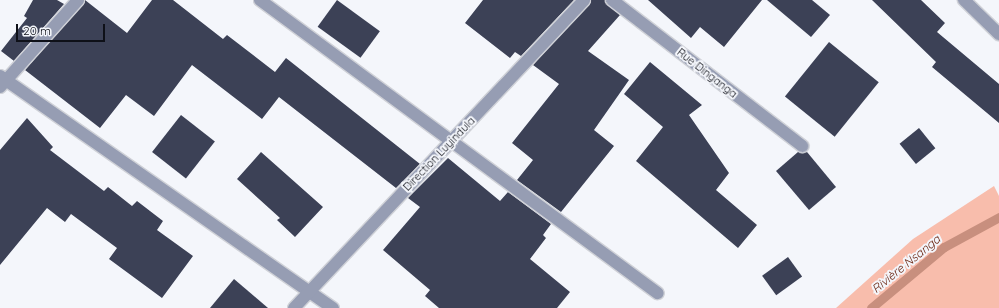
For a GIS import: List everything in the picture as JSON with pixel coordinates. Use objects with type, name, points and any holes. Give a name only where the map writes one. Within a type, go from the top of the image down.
[{"type":"street","points":[[78,0],[2,81],[333,308]]},
{"type":"street","points":[[260,0],[658,293]]},
{"type":"street","name":"Direction Luyindula","points":[[294,308],[308,290],[451,142],[584,0]]},
{"type":"street","name":"Rue Dinganga","points":[[612,0],[802,146]]},
{"type":"street","points":[[964,0],[999,34]]},
{"type":"shaded area","points":[[994,186],[999,196],[999,308],[836,308],[913,239]]},
{"type":"building","points":[[33,0],[57,0],[64,4],[14,61],[1,51],[27,18],[24,16]]},
{"type":"building","points":[[85,0],[127,33],[152,0],[173,0],[223,39],[227,35],[275,72],[286,58],[420,164],[396,188],[279,97],[262,119],[192,65],[154,116],[126,95],[100,128],[25,70]]},
{"type":"building","points":[[337,0],[380,31],[360,58],[318,27]]},
{"type":"building","points":[[483,0],[574,0],[521,56],[515,52],[510,58],[465,23]]},
{"type":"building","points":[[591,0],[605,0],[620,15],[588,51],[629,80],[594,130],[614,146],[561,212],[517,180],[533,160],[512,143],[559,84],[533,65]]},
{"type":"building","points":[[648,0],[762,0],[724,47],[700,27],[691,38]]},
{"type":"building","points":[[767,0],[812,0],[830,15],[811,37]]},
{"type":"building","points":[[872,0],[921,0],[945,23],[937,32],[999,84],[999,123],[932,67],[936,62]]},
{"type":"building","points":[[829,42],[879,82],[835,137],[785,96]]},
{"type":"building","points":[[650,62],[702,105],[689,115],[729,173],[716,190],[757,225],[738,248],[636,161],[663,127],[624,94]]},
{"type":"building","points":[[181,115],[215,141],[186,179],[152,152]]},
{"type":"building","points":[[27,118],[53,147],[50,150],[104,191],[108,187],[132,206],[137,201],[163,221],[157,230],[193,256],[162,298],[109,259],[117,248],[71,214],[65,222],[47,208],[0,265],[0,150]]},
{"type":"building","points":[[919,128],[935,148],[916,164],[900,144]]},
{"type":"building","points":[[261,152],[323,207],[295,237],[277,220],[280,218],[237,179]]},
{"type":"building","points":[[798,152],[807,152],[836,187],[809,210],[776,171]]},
{"type":"building","points":[[448,158],[500,201],[508,192],[551,224],[543,235],[546,238],[530,259],[570,292],[557,308],[439,308],[425,296],[430,290],[383,250],[420,207],[408,198]]},
{"type":"building","points":[[788,257],[802,276],[776,295],[762,276]]},
{"type":"building","points":[[234,279],[268,308],[210,308]]},
{"type":"waterway","name":"Rivière Nsanga","points":[[871,308],[944,247],[999,217]]}]
